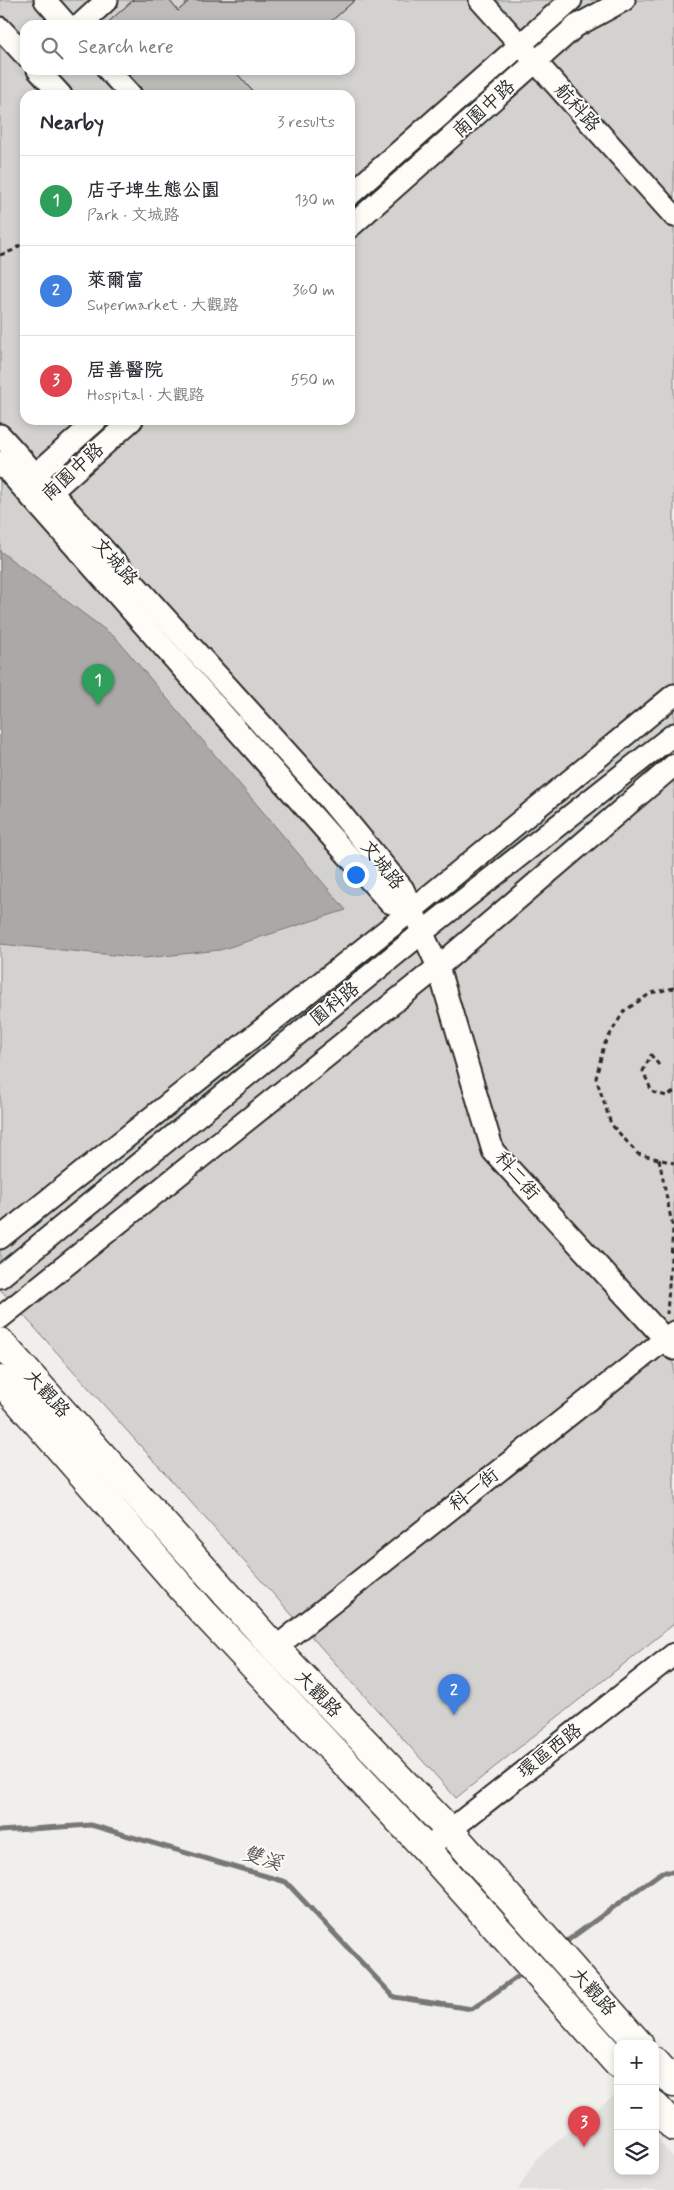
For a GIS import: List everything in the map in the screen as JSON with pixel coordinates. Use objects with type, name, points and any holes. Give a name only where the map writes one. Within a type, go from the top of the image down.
[{"type":"main road","name":"大觀路","points":[[0,1342],[274,1648],[449,1830],[635,2040]]},
{"type":"main road","name":"大觀路","points":[[0,1380],[202,1611],[426,1848],[614,2060]]},
{"type":"main road","points":[[659,2066],[674,2083]]},
{"type":"main road","points":[[659,2110],[674,2127]]},
{"type":"street","points":[[45,0],[63,20]]},
{"type":"street","points":[[85,20],[107,0]]},
{"type":"street","name":"航科路","points":[[480,0],[674,216]]},
{"type":"street","name":"南園中路","points":[[355,191],[571,0]]},
{"type":"street","name":"南園中路","points":[[355,223],[576,26],[624,0]]},
{"type":"street","points":[[0,28],[20,50]]},
{"type":"street","points":[[43,75],[56,90]]},
{"type":"street","points":[[113,75],[126,90]]},
{"type":"street","name":"南園中路","points":[[29,480],[91,425]]},
{"type":"street","name":"南園中路","points":[[44,498],[126,425]]},
{"type":"street","name":"文城路","points":[[0,435],[29,480],[389,902],[412,910]]},
{"type":"street","name":"文城路","points":[[0,462],[29,480]]},
{"type":"street","points":[[0,1238],[412,910],[674,695]]},
{"type":"street","name":"園科路","points":[[0,1278],[424,932],[674,734]]},
{"type":"street","points":[[0,1318],[438,967],[674,765]]},
{"type":"street","name":"科二街","points":[[412,910],[424,932],[438,967],[493,1151],[671,1340]]},
{"type":"street","name":"科一街","points":[[274,1648],[671,1340]]},
{"type":"street","name":"環區西路","points":[[426,1848],[674,1654]]},
{"type":"path","points":[[0,255],[14,250],[20,245]]},
{"type":"path","points":[[674,988],[651,993],[624,1012],[604,1045],[596,1078],[611,1124],[638,1154],[674,1163]]},
{"type":"path","points":[[659,1065],[651,1055],[643,1071],[652,1092],[667,1096],[674,1092]]},
{"type":"path","points":[[659,1159],[673,1229],[671,1340]]},
{"type":"shaded area","points":[[0,0],[674,0],[674,1624],[456,1798],[0,1289]]},
{"type":"shaded area","points":[[0,551],[116,638],[346,910],[220,950],[144,958],[0,944]]},
{"type":"shaded area","points":[[614,2095],[614,2175],[659,2175],[659,2141],[674,2158],[674,2190],[518,2190],[536,2159]]},
{"type":"building","points":[[133,0],[169,0],[178,11],[190,0],[355,0],[333,20],[111,20]]},
{"type":"building","points":[[129,75],[238,75],[252,90],[141,90]]},
{"type":"waterway","name":"雙溪","points":[[0,1831],[91,1825],[286,1882],[394,1997],[472,2009],[520,1975]]},
{"type":"waterway","name":"雙溪","points":[[567,1941],[662,1872],[674,1872]]},
{"type":"place","name":"店子埤生態公園","points":[[98,705]]},
{"type":"place","name":"萊爾富","points":[[454,1715]]},
{"type":"place","name":"居善醫院","points":[[584,2147]]}]
